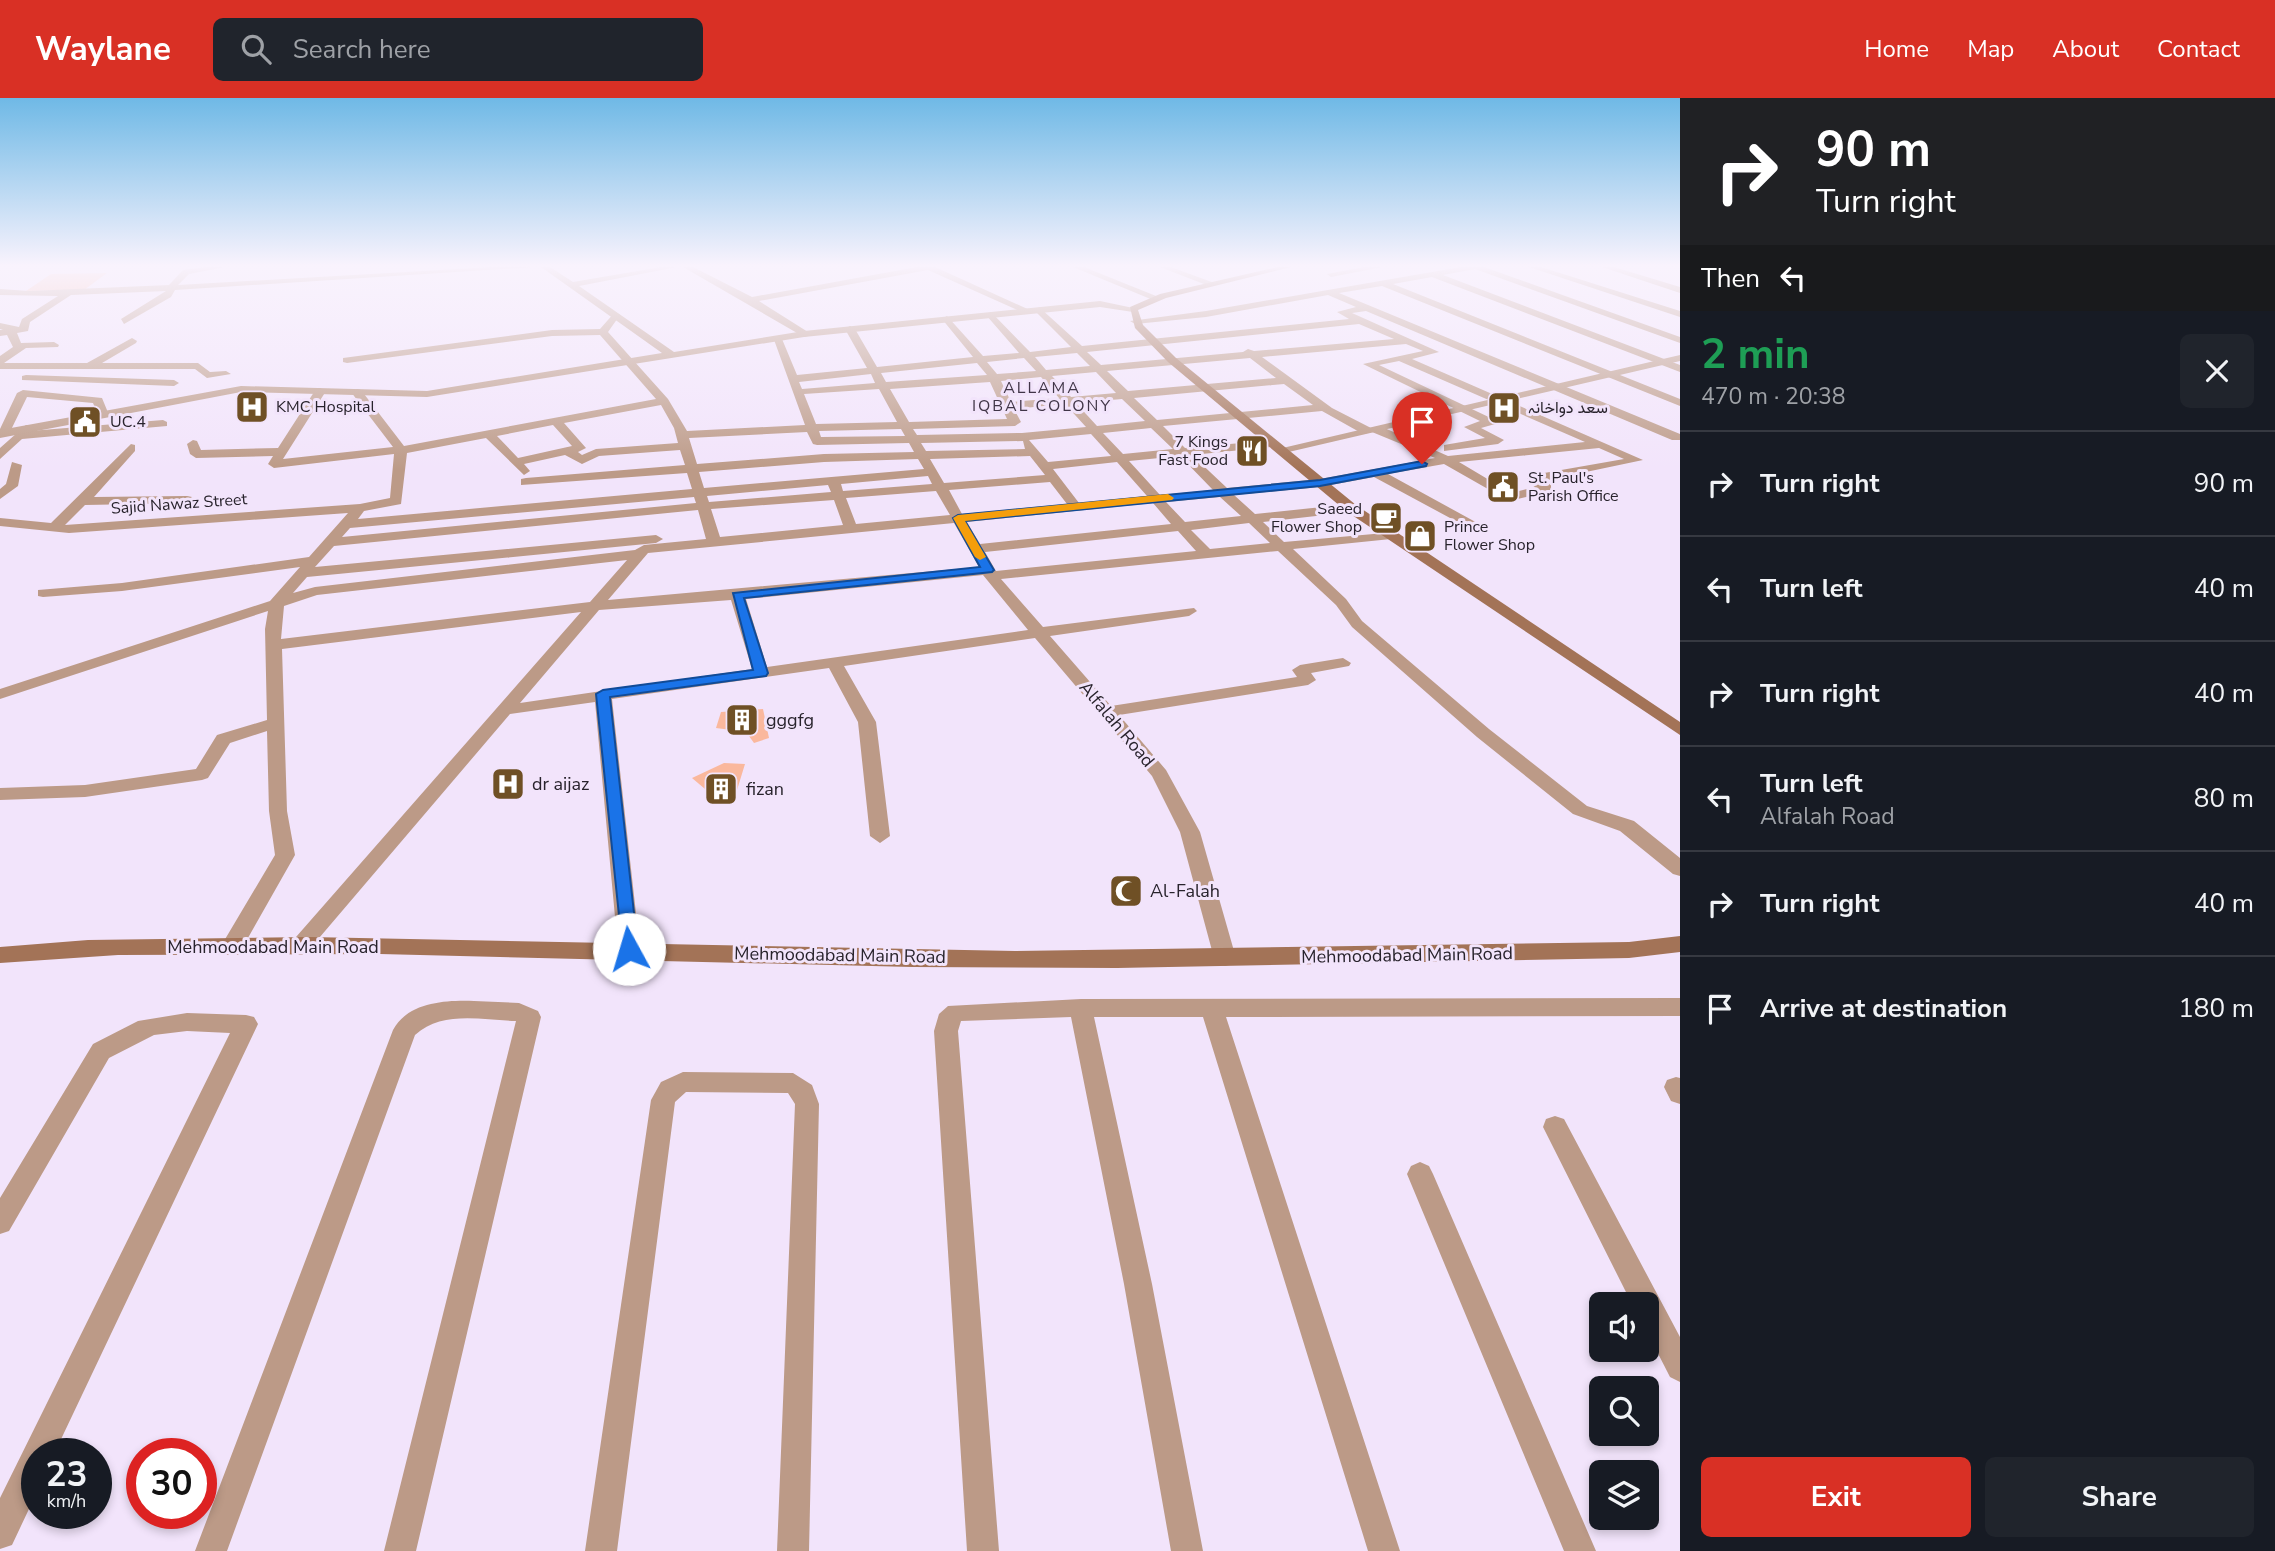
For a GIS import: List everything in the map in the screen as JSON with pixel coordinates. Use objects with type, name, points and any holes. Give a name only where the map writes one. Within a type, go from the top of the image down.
[{"type":"main road","points":[[1149,335],[1175,362],[1351,508],[1680,730]]},
{"type":"main road","name":"Mehmoodabad Main Road","points":[[0,955],[109,948],[300,945],[629,949],[813,956],[1225,958],[1629,950],[1680,944]]},
{"type":"street","points":[[8,335],[19,348]]},
{"type":"street","points":[[347,360],[538,335]]},
{"type":"street","points":[[606,335],[664,401],[684,441],[714,542]]},
{"type":"street","points":[[643,335],[673,356]]},
{"type":"street","points":[[0,454],[22,433],[242,389],[427,394],[799,335]]},
{"type":"street","name":"Alfalah Road","points":[[853,335],[990,573],[1160,774],[1190,832],[1225,958]]},
{"type":"street","points":[[960,335],[994,378],[1022,437],[1076,507]]},
{"type":"street","points":[[1009,335],[1206,554]]},
{"type":"street","points":[[1062,335],[1341,602],[1357,624],[1483,733],[1580,810],[1627,826],[1680,869]]},
{"type":"street","points":[[795,385],[874,372],[1237,335]]},
{"type":"street","points":[[1391,335],[1434,352],[1368,363],[1491,422],[1470,427],[1498,440],[1431,451]]},
{"type":"street","points":[[1431,335],[1676,437]]},
{"type":"street","points":[[1510,335],[1680,403]]},
{"type":"street","points":[[1590,335],[1680,369]]},
{"type":"street","points":[[1226,336],[1325,407],[1372,430],[1431,451],[1509,497],[1546,488],[1532,479],[1637,460],[1400,358]]},
{"type":"street","points":[[777,338],[851,529]]},
{"type":"street","points":[[40,395],[132,341]]},
{"type":"street","points":[[795,385],[883,387],[1405,341]]},
{"type":"street","points":[[0,363],[24,345],[54,345]]},
{"type":"street","points":[[1045,466],[1183,452],[1276,447],[1372,430],[1460,407],[1680,358]]},
{"type":"street","points":[[0,363],[198,366],[207,375],[226,374]]},
{"type":"street","points":[[0,377],[174,383]]},
{"type":"street","points":[[1007,406],[1287,380]]},
{"type":"street","points":[[320,391],[274,464],[401,450],[664,401]]},
{"type":"street","points":[[357,392],[401,450]]},
{"type":"street","points":[[103,415],[99,400],[20,394],[2,433],[163,424]]},
{"type":"street","points":[[817,441],[1022,437],[1325,407]]},
{"type":"street","points":[[516,462],[580,448],[556,421]]},
{"type":"street","points":[[567,451],[582,460],[596,453],[812,428],[1014,422]]},
{"type":"street","points":[[489,434],[526,473],[526,508]]},
{"type":"street","points":[[193,444],[196,454],[281,452]]},
{"type":"street","points":[[300,945],[643,549],[1320,483],[1446,460],[1601,444]]},
{"type":"street","points":[[54,528],[112,472],[110,469],[131,448]]},
{"type":"street","name":"Sajid Nawaz Street","points":[[0,522],[69,529],[360,509],[396,501],[401,450]]},
{"type":"street","points":[[526,482],[824,458],[1033,452]]},
{"type":"street","points":[[0,495],[12,486],[16,465]]},
{"type":"street","points":[[331,541],[701,499],[832,480],[932,472]]},
{"type":"street","points":[[1374,472],[1476,528]]},
{"type":"street","points":[[346,524],[526,508],[838,495],[1054,478]]},
{"type":"street","points":[[82,501],[187,500]]},
{"type":"street","points":[[976,549],[1351,508]]},
{"type":"street","points":[[232,946],[285,855],[278,811],[274,645],[278,601],[360,509]]},
{"type":"street","points":[[274,645],[592,606],[737,596],[1391,535]]},
{"type":"street","points":[[302,573],[656,538],[658,548]]},
{"type":"street","points":[[0,694],[315,591],[639,554]]},
{"type":"street","points":[[43,593],[122,587],[313,561]]},
{"type":"street","points":[[737,596],[761,673]]},
{"type":"street","points":[[504,710],[603,694],[1040,635],[1189,611]]},
{"type":"street","points":[[834,663],[867,722],[880,836]]},
{"type":"street","points":[[1108,712],[1308,680],[1300,670],[1343,663]]},
{"type":"street","points":[[603,694],[629,949]]},
{"type":"street","points":[[0,794],[85,792],[202,774],[223,739],[277,722]]},
{"type":"street","points":[[983,1551],[947,1020],[956,1012],[1081,1008],[1680,1007]]},
{"type":"street","points":[[1081,1008],[1138,1284],[1187,1551]]},
{"type":"street","points":[[1212,1008],[1384,1551]]},
{"type":"street","points":[[211,1551],[405,1030],[414,1019],[429,1011],[519,1012],[530,1017],[400,1551]]},
{"type":"street","points":[[0,1222],[101,1051],[127,1032],[159,1022],[246,1024],[46,1438]]},
{"type":"street","points":[[601,1551],[663,1100],[670,1089],[683,1082],[793,1083],[803,1092],[807,1104],[793,1551]]},
{"type":"street","points":[[1555,1127],[1680,1367]]},
{"type":"street","points":[[1420,1174],[1580,1551]]},
{"type":"street","points":[[0,1533],[21,1489]]},
{"type":"building","name":"gggfg","points":[[763,709],[769,738],[754,743],[746,732],[716,728],[721,712]]},
{"type":"building","name":"fizan","points":[[724,763],[745,764],[733,803],[718,800],[692,778]]},
{"type":"slow traffic","points":[[980,557],[958,518],[1168,498]]},
{"type":"place","name":"KMC Hospital","points":[[252,407]]},
{"type":"place","name":"سعد دواخانہ","points":[[1504,408]]},
{"type":"place","name":"UC.4","points":[[85,422]]},
{"type":"place","name":"7 Kings Fast Food","points":[[1252,451]]},
{"type":"place","name":"St. Paul's Parish Office","points":[[1503,487]]},
{"type":"place","name":"Saeed Flower Shop","points":[[1386,518]]},
{"type":"place","name":"Prince Flower Shop","points":[[1420,536]]},
{"type":"place","name":"gggfg","points":[[742,720]]},
{"type":"place","name":"dr aijaz","points":[[508,784]]},
{"type":"place","name":"fizan","points":[[721,789]]},
{"type":"place","name":"Al-Falah","points":[[1126,891]]},
{"type":"district","name":"ALLAMA IQBAL COLONY","points":[[1042,397]]},
{"type":"route","points":[[629,949],[603,694],[761,673],[737,596],[988,570],[958,518],[1320,483],[1422,464]]}]
